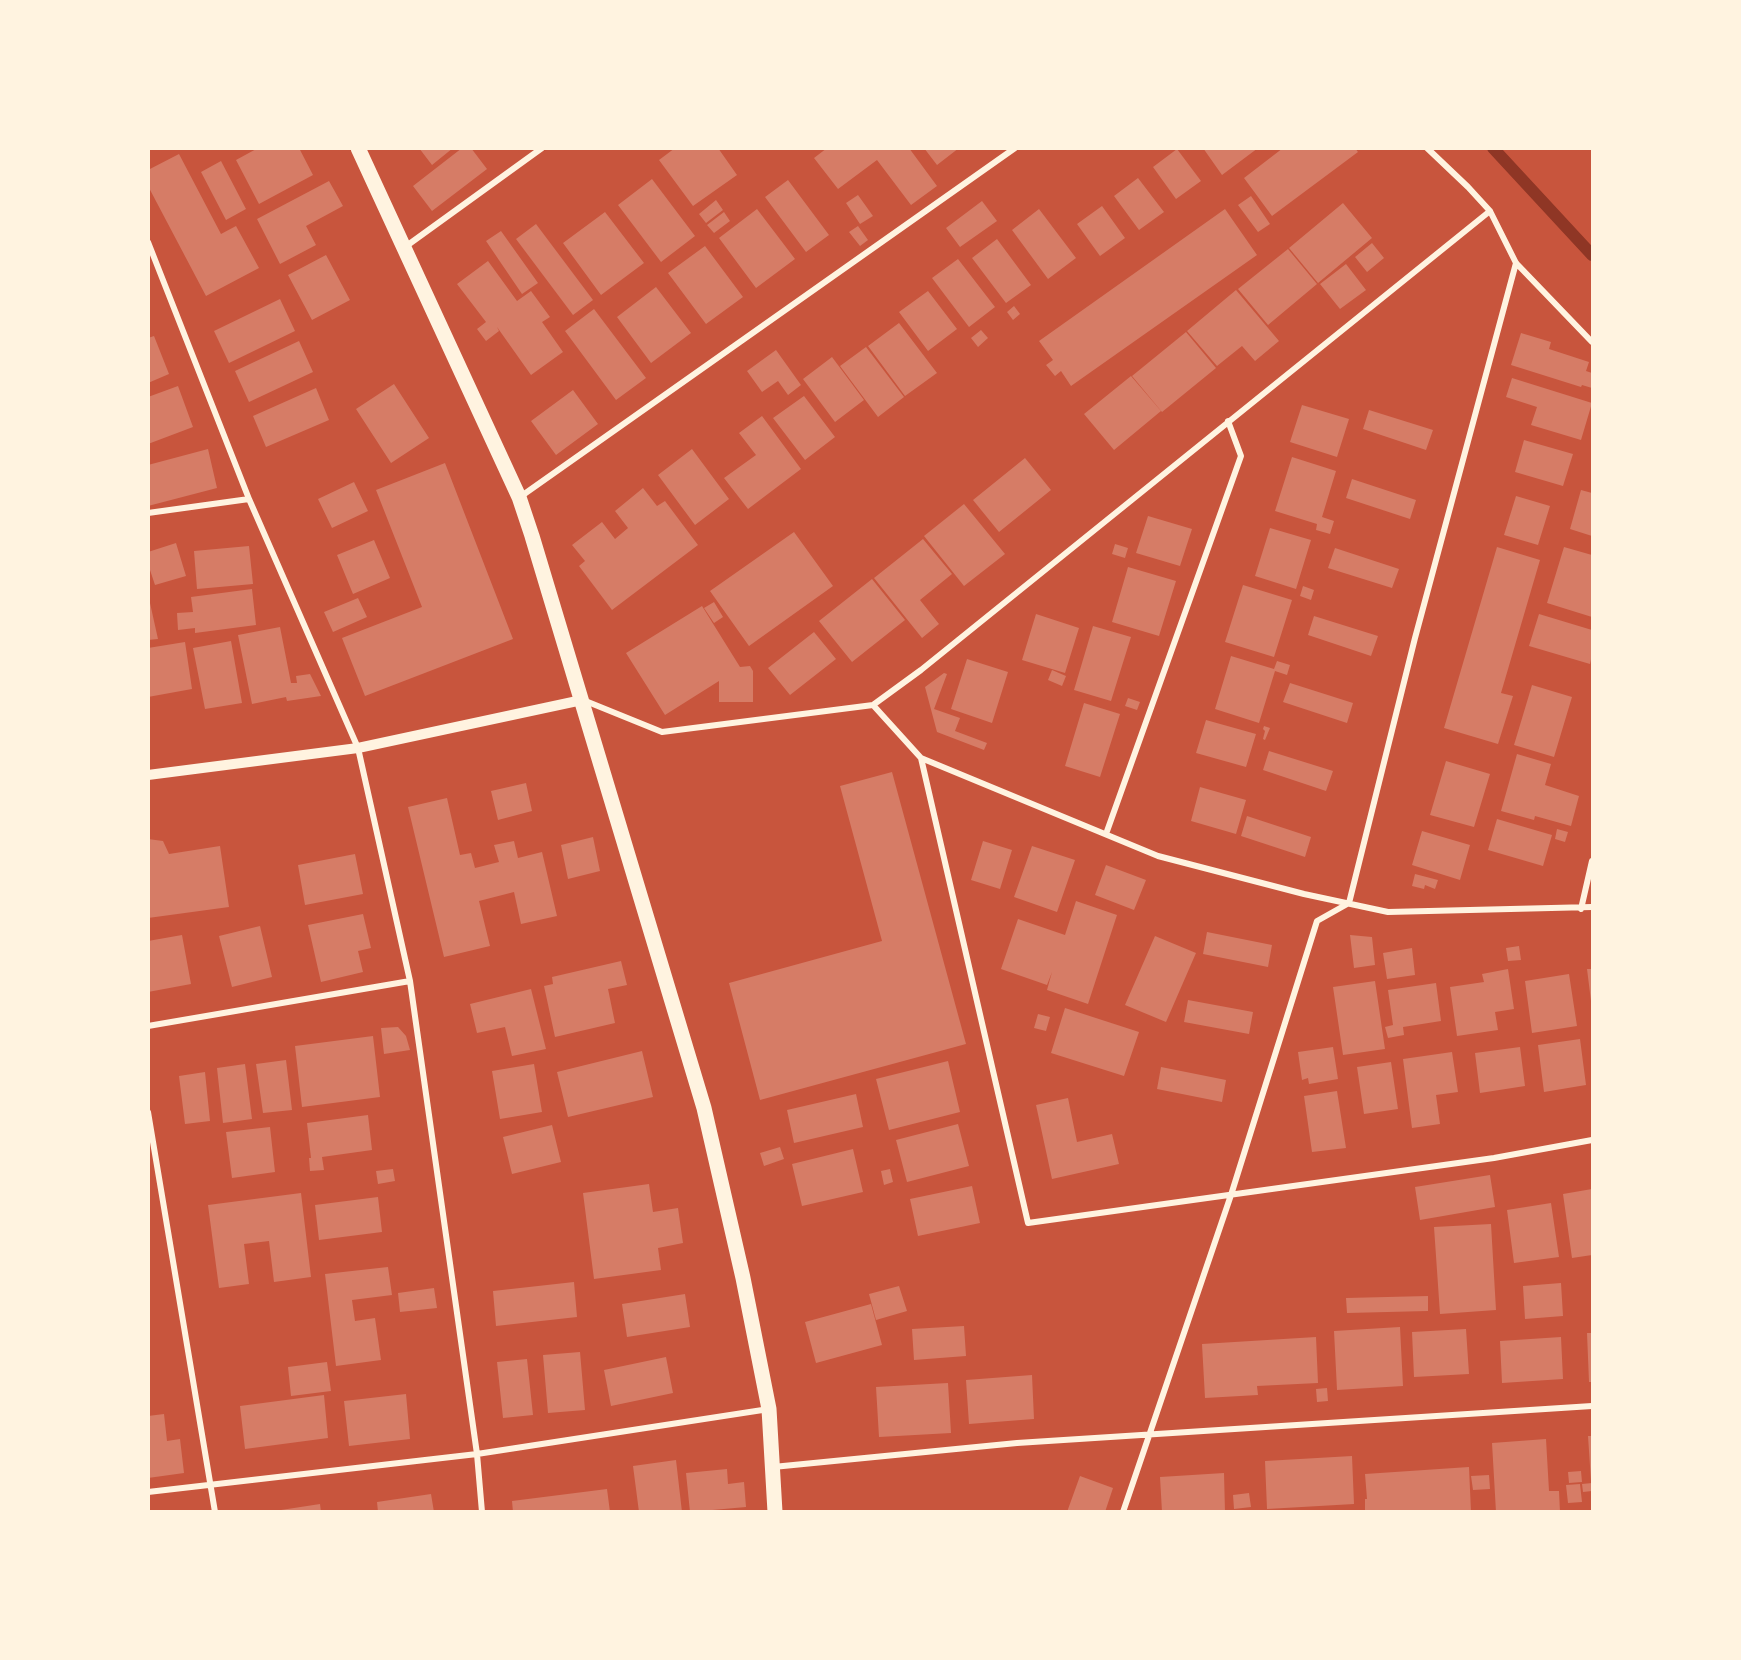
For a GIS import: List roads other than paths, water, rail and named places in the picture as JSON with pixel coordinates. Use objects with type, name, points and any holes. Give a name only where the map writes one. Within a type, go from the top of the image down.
[{"type":"main road","points":[[358,148],[519,497],[582,700],[704,1108],[743,1278],[769,1409],[775,1512]]},
{"type":"street","points":[[405,247],[542,148]]},
{"type":"street","points":[[519,497],[1015,148]]},
{"type":"street","points":[[1427,148],[1490,211],[1516,263],[1593,342]]},
{"type":"street","points":[[148,775],[358,748],[582,700],[663,732],[873,705],[921,670],[1490,211]]},
{"type":"street","points":[[148,242],[249,499],[358,748],[410,981],[477,1454],[483,1512]]},
{"type":"street","points":[[1123,1512],[1231,1195],[1317,921],[1349,903],[1414,638],[1516,263]]},
{"type":"street","points":[[1106,834],[1241,456],[1228,421]]},
{"type":"street","points":[[148,513],[249,499]]},
{"type":"street","points":[[873,705],[921,758],[1158,856],[1304,894],[1388,912],[1593,907]]},
{"type":"street","points":[[921,758],[1028,1223],[1494,1158],[1593,1140]]},
{"type":"street","points":[[1581,909],[1593,861]]},
{"type":"street","points":[[148,1026],[410,981]]},
{"type":"street","points":[[148,1112],[215,1512]]},
{"type":"street","points":[[773,1467],[1017,1443],[1593,1406]]},
{"type":"street","points":[[148,1492],[477,1454],[769,1409]]},
{"type":"waterway","points":[[1493,148],[1592,255]]}]
